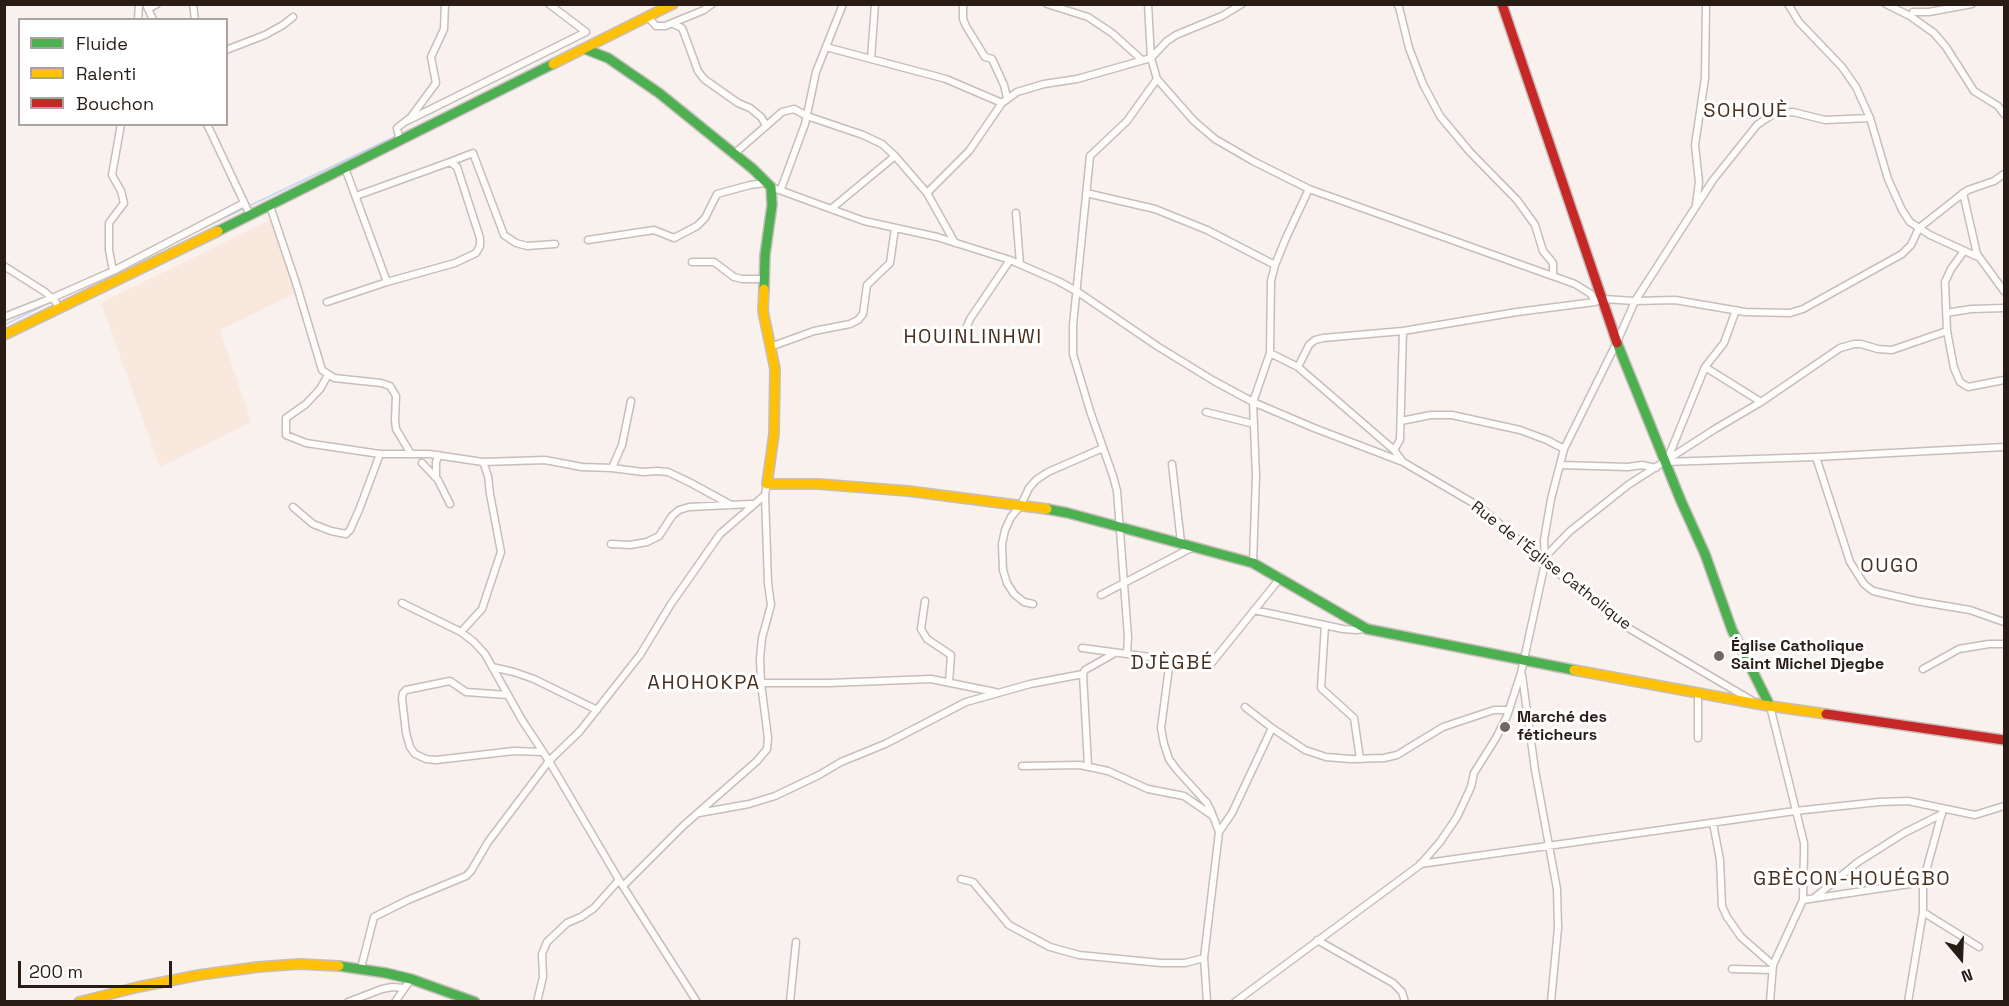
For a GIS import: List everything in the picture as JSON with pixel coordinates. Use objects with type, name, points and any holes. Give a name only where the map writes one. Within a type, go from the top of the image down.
[{"type":"street","points":[[147,7],[157,4]]},
{"type":"street","points":[[407,121],[436,83],[431,57],[444,29],[445,4]]},
{"type":"street","points":[[400,141],[397,128],[407,121],[586,32],[549,4]]},
{"type":"street","points":[[4,335],[270,206],[674,4]]},
{"type":"street","points":[[648,17],[656,26],[674,24],[712,4]]},
{"type":"street","points":[[537,1002],[543,977],[542,954],[547,942],[562,927],[594,908],[758,761],[766,749],[768,738],[760,658],[762,638],[771,605],[765,495],[776,404],[775,369],[763,311],[765,255],[772,206],[772,186],[807,116],[816,72],[843,4]]},
{"type":"street","points":[[871,59],[875,4]]},
{"type":"street","points":[[963,4],[963,19],[966,26],[985,57],[992,59],[1004,85],[1007,98]]},
{"type":"street","points":[[1047,4],[1088,17],[1112,33],[1142,60]]},
{"type":"street","points":[[1148,4],[1151,58],[1157,79],[1188,115],[1215,139],[1309,189],[1553,275],[1588,290],[1599,300]]},
{"type":"street","points":[[927,193],[969,151],[1007,98],[1028,87],[1077,79],[1151,58],[1176,35],[1222,16],[1242,4]]},
{"type":"street","points":[[1397,4],[1409,48],[1423,84],[1440,117],[1470,152],[1517,200],[1535,225],[1543,251],[1553,263],[1553,275]]},
{"type":"street","points":[[1502,4],[1599,300],[1663,463],[1706,554],[1732,630],[1770,706],[1803,843],[1803,900],[1772,968],[1770,1002]]},
{"type":"street","points":[[1695,207],[1699,182],[1695,145],[1705,78],[1706,4]]},
{"type":"street","points":[[1788,4],[1799,22],[1842,67],[1856,87],[1870,118],[1888,180],[1910,222],[1978,257]]},
{"type":"street","points":[[1886,4],[1913,11],[1929,12],[1972,4]]},
{"type":"street","points":[[1913,11],[1946,47],[1974,91],[1998,106],[2004,114]]},
{"type":"street","points":[[228,49],[259,38],[283,25],[292,17]]},
{"type":"street","points":[[674,24],[682,28],[698,71],[704,79],[738,103],[750,108],[761,117],[766,125]]},
{"type":"street","points":[[826,47],[946,79],[1002,104]]},
{"type":"street","points":[[585,49],[608,58],[659,93],[772,186]]},
{"type":"street","points":[[1127,654],[1117,491],[1072,354],[1073,325],[1090,156],[1126,121],[1157,79]]},
{"type":"street","points":[[734,154],[782,112],[794,109],[807,116],[863,135],[882,144],[927,193],[956,243]]},
{"type":"street","points":[[1235,1002],[1420,864],[1440,842],[1457,817],[1471,787],[1474,773],[1497,738],[1521,673],[1545,560],[1544,540],[1551,499],[1564,449],[1635,301],[1713,180],[1757,125],[1773,114],[1793,112],[1825,120],[1870,118]]},
{"type":"street","points":[[113,271],[109,250],[109,223],[124,203],[121,191],[112,175],[120,126]]},
{"type":"street","points":[[208,126],[250,215]]},
{"type":"street","points":[[356,196],[473,153],[504,235],[516,243],[527,246],[555,244]]},
{"type":"street","points":[[831,209],[895,156]]},
{"type":"street","points":[[327,302],[454,263],[476,253],[480,246],[480,237],[457,167],[450,162]]},
{"type":"street","points":[[345,168],[387,282]]},
{"type":"street","points":[[1298,367],[1310,345],[1315,340],[1323,338],[1403,331],[1599,300],[1675,300],[1766,314],[1790,314],[1902,254],[1911,245],[1919,228],[1963,193],[2004,174]]},
{"type":"street","points":[[588,240],[654,230],[674,238],[697,226],[705,218],[717,194],[750,184],[772,186],[864,221],[937,237],[1020,264],[1078,292],[1167,352],[1253,402],[1402,462]]},
{"type":"street","points":[[1253,562],[1256,476],[1253,402],[1270,353],[1271,281],[1275,265],[1309,189]]},
{"type":"street","points":[[1963,193],[1978,257],[2004,291]]},
{"type":"street","points":[[1086,194],[1155,209],[1207,230],[1275,265]]},
{"type":"street","points":[[4,317],[113,271],[244,203]]},
{"type":"street","points":[[270,206],[322,370],[340,379],[381,382],[390,386],[396,396],[394,420],[396,429],[411,453]]},
{"type":"street","points":[[1016,213],[1020,264]]},
{"type":"street","points":[[770,347],[858,320],[863,314],[867,285],[890,263],[895,228]]},
{"type":"street","points":[[1964,251],[1947,276],[1947,332],[1954,368],[1964,385],[1973,387],[2004,380]]},
{"type":"street","points":[[969,339],[967,326],[970,319],[1010,260]]},
{"type":"street","points":[[692,262],[714,262],[734,277],[742,279],[764,279]]},
{"type":"street","points":[[4,266],[52,298],[59,308]]},
{"type":"street","points":[[1946,313],[1971,309],[2004,308]]},
{"type":"street","points":[[1663,463],[1705,367],[1724,343],[1736,310]]},
{"type":"street","points":[[1394,450],[1400,440],[1403,331]]},
{"type":"street","points":[[1545,560],[1569,532],[1628,485],[1761,402],[1846,345],[1861,344],[1892,350],[1947,332]]},
{"type":"street","name":"Rue de l'Église Catholique","points":[[1270,353],[1298,367],[1394,450],[1402,462],[1480,507],[1630,629],[1756,704]]},
{"type":"street","points":[[1705,367],[1761,402]]},
{"type":"street","points":[[328,375],[306,404],[286,418],[286,435],[306,443],[380,454],[440,455],[483,462],[545,460],[582,467],[668,472],[732,505]]},
{"type":"street","points":[[612,468],[622,446],[630,401]]},
{"type":"street","points":[[1206,412],[1254,424]]},
{"type":"street","points":[[1401,421],[1431,415],[1452,415],[1520,430],[1564,449]]},
{"type":"street","points":[[1560,465],[1628,467],[1663,463],[2004,447]]},
{"type":"street","points":[[1033,604],[1024,602],[1014,594],[1003,570],[1002,544],[1011,516],[1021,505],[1029,488],[1036,480],[1062,465],[1103,448]]},
{"type":"street","points":[[292,507],[314,524],[346,534],[359,510],[380,454]]},
{"type":"street","points":[[436,478],[436,462],[440,455]]},
{"type":"street","points":[[1816,457],[1850,562],[1864,584],[1873,591],[1970,610],[2004,622]]},
{"type":"street","points":[[460,632],[482,609],[501,552],[488,476],[483,462]]},
{"type":"street","points":[[422,463],[442,486],[450,504]]},
{"type":"street","points":[[1172,464],[1181,542]]},
{"type":"street","points":[[767,484],[869,487],[945,495],[1068,513],[1253,562],[1367,629]]},
{"type":"street","points":[[361,968],[374,917],[466,876],[513,807],[549,761],[580,731],[640,655],[671,604],[720,534],[765,495]]},
{"type":"street","points":[[611,544],[630,545],[647,542],[659,536],[668,521],[679,510],[688,507],[752,504]]},
{"type":"street","points":[[1101,595],[1196,546]]},
{"type":"street","points":[[1082,648],[1210,665],[1281,577]]},
{"type":"street","points":[[925,601],[921,629],[927,639],[951,655],[949,682]]},
{"type":"street","points":[[402,603],[460,632],[485,654],[622,883],[697,1002]]},
{"type":"street","points":[[1254,610],[1325,626],[1367,629],[1523,662],[1756,704],[2004,740]]},
{"type":"street","points":[[1325,626],[1321,688],[1354,718],[1360,759]]},
{"type":"street","points":[[1923,669],[1959,649],[2004,644]]},
{"type":"street","points":[[1088,766],[1083,674],[1085,670],[1115,653]]},
{"type":"street","points":[[1170,660],[1161,728],[1164,744],[1169,759],[1177,771],[1206,803],[1219,832],[1204,958],[1207,1002]]},
{"type":"street","points":[[492,667],[534,679],[597,710]]},
{"type":"street","points":[[1521,673],[1535,770],[1557,889],[1558,909],[1551,1002]]},
{"type":"street","points":[[699,813],[749,804],[775,796],[841,762],[885,744],[966,702],[1030,684],[1083,674]]},
{"type":"street","points":[[761,683],[932,679],[999,692]]},
{"type":"street","points":[[508,695],[466,692],[450,681],[406,690],[402,698],[410,747],[426,759],[435,760],[514,751],[543,752]]},
{"type":"street","points":[[1698,693],[1698,738]]},
{"type":"street","points":[[1245,707],[1272,728],[1316,754],[1326,757],[1360,759],[1397,755],[1443,728],[1494,710],[1509,710]]},
{"type":"street","points":[[1219,832],[1232,813],[1272,728]]},
{"type":"street","points":[[1022,766],[1088,766],[1118,774],[1156,792],[1184,796],[1213,816]]},
{"type":"street","points":[[1420,864],[1897,800],[1918,803],[1942,812],[1975,815],[2004,806]]},
{"type":"street","points":[[1908,1002],[1923,912],[1923,882],[1942,812]]},
{"type":"street","points":[[1814,898],[1858,862],[1942,812]]},
{"type":"street","points":[[1713,823],[1720,860],[1722,906],[1741,937],[1772,968]]},
{"type":"street","points":[[961,879],[973,882],[1009,925],[1050,947],[1079,955],[1161,963],[1185,963],[1204,958]]},
{"type":"street","points":[[1803,900],[1923,882]]},
{"type":"street","points":[[1923,912],[1979,947]]},
{"type":"street","points":[[1317,940],[1393,983],[1402,992],[1405,1002]]},
{"type":"street","points":[[790,1002],[796,942]]},
{"type":"street","points":[[79,1002],[159,982],[258,967],[310,964],[361,968],[411,979],[475,1002]]},
{"type":"street","points":[[1732,969],[1772,968]]},
{"type":"street","points":[[395,1002],[411,979]]},
{"type":"street","points":[[348,1002],[382,989],[404,988]]},
{"type":"shaded area","points":[[270,220],[296,293],[220,330],[251,422],[160,467],[101,303]]},
{"type":"waterway","points":[[594,38],[652,9]]},
{"type":"waterway","points":[[401,134],[579,45]]},
{"type":"waterway","points":[[249,206],[396,136]]},
{"type":"waterway","points":[[184,237],[245,208]]},
{"type":"waterway","points":[[58,299],[70,293]]},
{"type":"waterway","points":[[4,325],[53,301]]},
{"type":"traffic: fast","points":[[585,49],[608,58],[659,93],[753,169],[771,187],[772,205],[765,255],[764,289]]},
{"type":"traffic: fast","points":[[218,231],[553,64]]},
{"type":"traffic: fast","points":[[1617,343],[1705,554],[1732,630],[1770,706]]},
{"type":"traffic: fast","points":[[1047,509],[1253,563],[1367,629],[1574,670]]},
{"type":"traffic: fast","points":[[339,966],[411,979],[475,1002]]},
{"type":"traffic: slow","points":[[553,64],[673,4]]},
{"type":"traffic: slow","points":[[4,335],[218,231]]},
{"type":"traffic: slow","points":[[764,289],[763,311],[775,369],[774,434],[767,484],[818,484],[908,491],[1047,509]]},
{"type":"traffic: slow","points":[[1574,670],[1763,705],[1826,714]]},
{"type":"traffic: slow","points":[[79,1002],[199,975],[299,964],[339,966]]},
{"type":"traffic: jam","points":[[1502,4],[1617,343]]},
{"type":"traffic: jam","points":[[1826,714],[2004,740]]},
{"type":"place","name":"Église Catholique Saint Michel Djegbe","points":[[1719,656]]},
{"type":"place","name":"Marché des féticheurs","points":[[1505,727]]},
{"type":"district","name":"SOHOUÈ","points":[[1746,112]]},
{"type":"district","name":"HOUINLINHWI","points":[[973,338]]},
{"type":"district","name":"OUGO","points":[[1890,567]]},
{"type":"district","name":"DJÈGBÉ","points":[[1172,664]]},
{"type":"district","name":"AHOHOKPA","points":[[704,684]]},
{"type":"district","name":"GBÈCON-HOUÉGBO","points":[[1852,880]]}]
